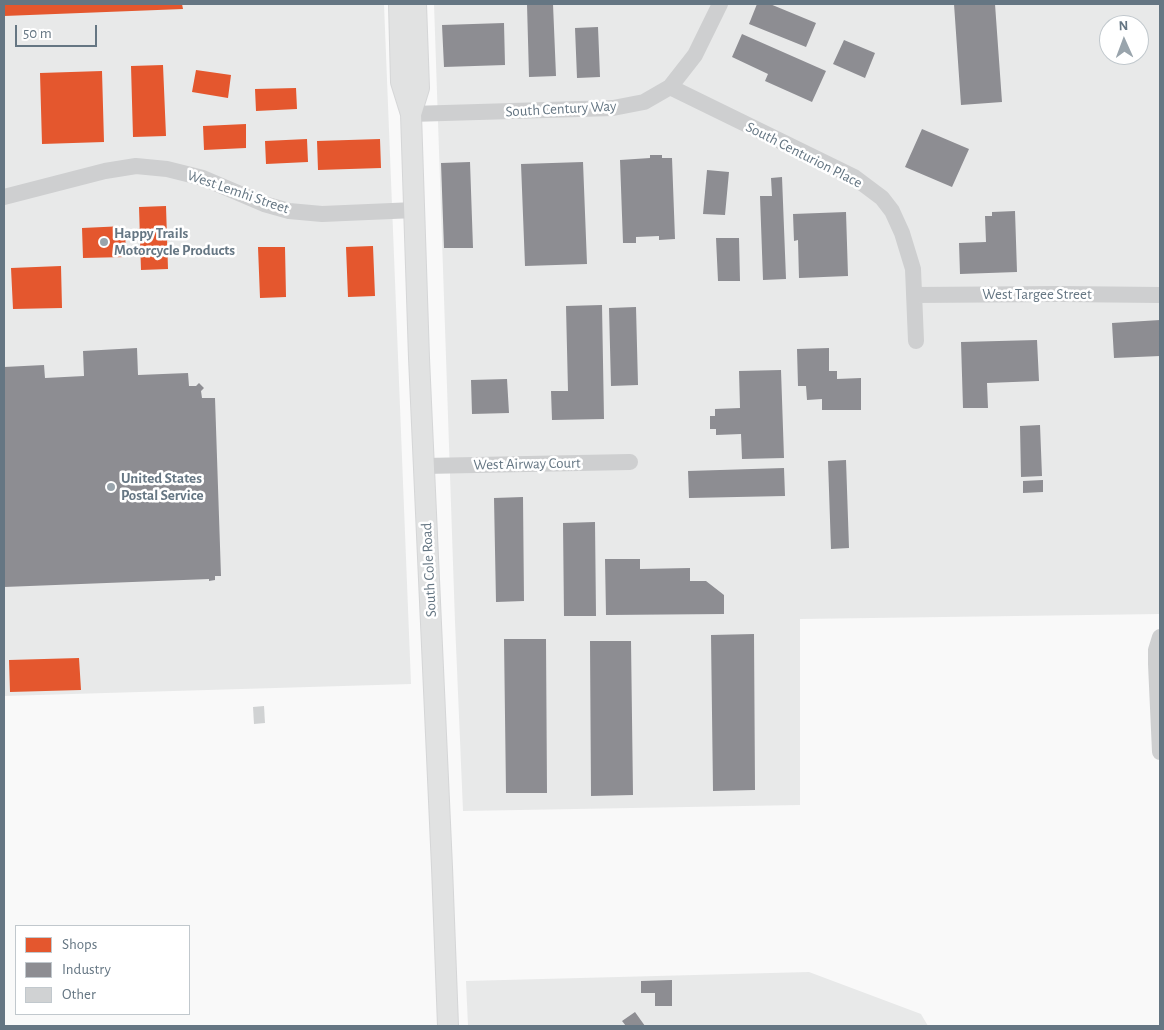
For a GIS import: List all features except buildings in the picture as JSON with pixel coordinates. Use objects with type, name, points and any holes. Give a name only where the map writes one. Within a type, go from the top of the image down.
[{"type":"main road","name":"South Cole Road","points":[[399,4],[401,82],[411,114],[417,307],[448,1026]]},
{"type":"main road","name":"South Cole Road","points":[[411,114],[419,88],[416,4]]},
{"type":"street","name":"South Century Way","points":[[411,114],[613,108],[644,102],[670,87],[695,55],[720,4]]},
{"type":"street","name":"South Centurion Place","points":[[670,87],[854,177],[882,198],[892,211],[905,242],[913,269],[916,341]]},
{"type":"street","name":"West Lemhi Street","points":[[4,197],[136,166],[166,169],[203,178],[264,204],[289,211],[322,214],[415,210]]},
{"type":"street","name":"West Targee Street","points":[[914,295],[1160,295]]},
{"type":"street","name":"West Airway Court","points":[[424,466],[630,462]]},
{"type":"street","points":[[1160,637],[1156,650],[1160,752]]},
{"type":"shaded area","points":[[4,4],[384,4],[411,684],[4,696]]},
{"type":"shaded area","points":[[434,4],[1160,4],[1160,614],[800,619],[800,805],[463,811]]},
{"type":"shaded area","points":[[809,972],[921,1014],[928,1026],[468,1026],[466,981]]},
{"type":"place","name":"Happy Trails Motorcycle Products","points":[[104,242]]},
{"type":"place","name":"United States Postal Service","points":[[111,487]]}]
